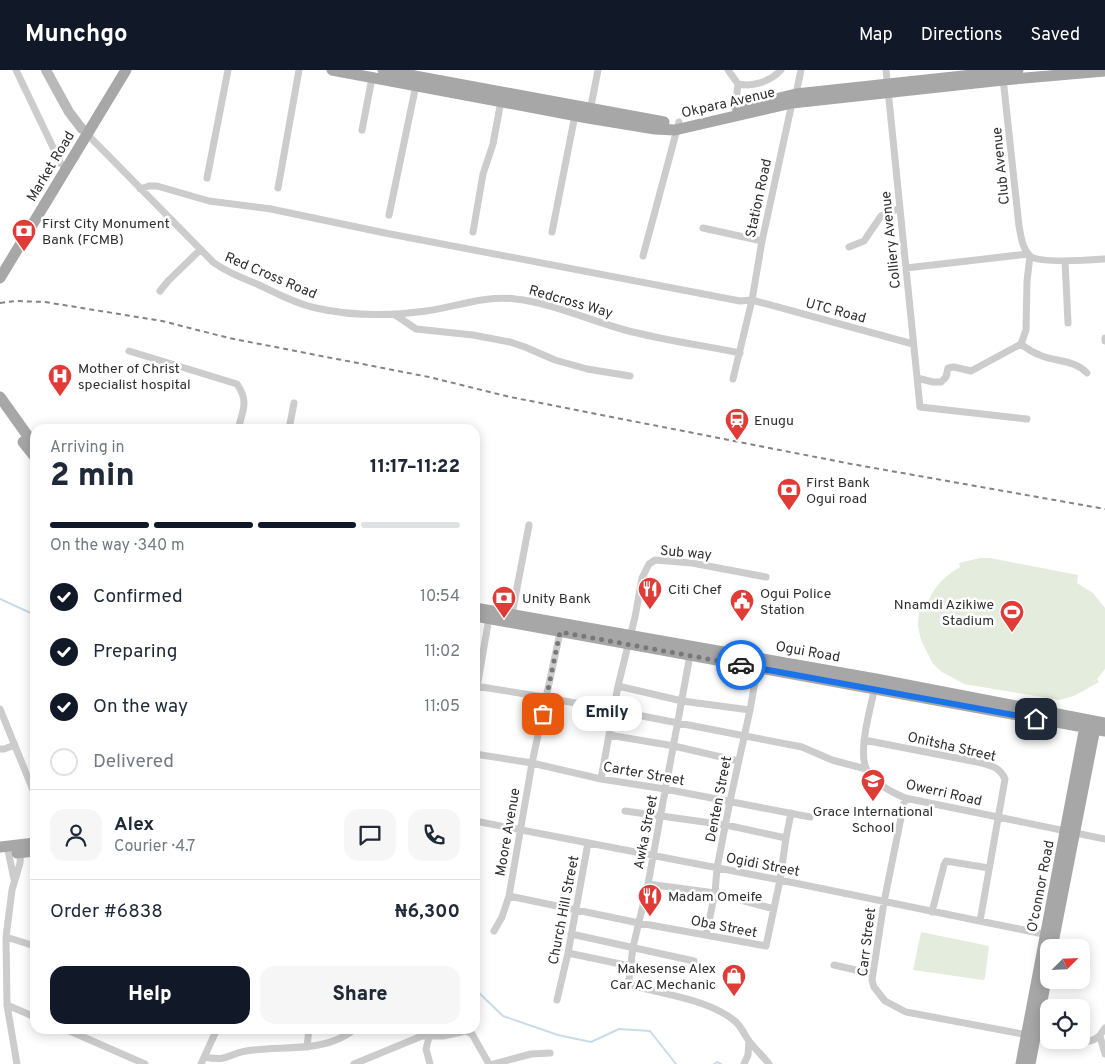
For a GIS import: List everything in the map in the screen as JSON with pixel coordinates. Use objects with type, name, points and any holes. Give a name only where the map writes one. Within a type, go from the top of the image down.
[{"type":"main road","name":"Market Road","points":[[0,278],[118,70]]},
{"type":"main road","name":"Market Road","points":[[0,266],[61,164],[126,70]]},
{"type":"main road","name":"Okpara Avenue","points":[[332,70],[372,78],[405,76],[416,85],[501,101],[533,102],[575,115],[589,113]]},
{"type":"main road","name":"Okpara Avenue","points":[[383,70],[656,129],[677,126],[794,98]]},
{"type":"main road","name":"Okpara Avenue","points":[[1003,74],[1018,70]]},
{"type":"main road","name":"Okpara Avenue","points":[[677,126],[735,109],[794,98],[1003,74],[1105,71]]},
{"type":"main road","points":[[0,397],[30,439]]},
{"type":"main road","points":[[0,410],[30,450]]},
{"type":"main road","name":"Ogui Road","points":[[480,609],[512,614],[561,628]]},
{"type":"main road","name":"Ogui Road","points":[[480,617],[629,639],[1097,726]]},
{"type":"main road","name":"Ogui Road","points":[[629,639],[690,655],[758,663]]},
{"type":"main road","name":"Ogui Road","points":[[875,684],[1072,725],[1097,726]]},
{"type":"main road","points":[[1072,725],[1086,745],[1097,737],[1097,726]]},
{"type":"main road","name":"O'connor Road","points":[[1051,939],[1086,745],[1097,726]]},
{"type":"main road","points":[[4,851],[30,844]]},
{"type":"main road","points":[[21,848],[30,849]]},
{"type":"main road","name":"O'connor Road","points":[[1031,1036],[1041,989]]},
{"type":"main road","points":[[1021,1064],[1031,1036],[1043,989]]},
{"type":"main road","points":[[1030,1064],[1031,1036]]},
{"type":"street","points":[[16,70],[61,164]]},
{"type":"street","points":[[46,70],[69,112],[84,131]]},
{"type":"street","points":[[207,178],[228,70]]},
{"type":"street","points":[[278,188],[299,70]]},
{"type":"street","points":[[589,113],[598,70]]},
{"type":"street","points":[[728,70],[738,84],[735,109]]},
{"type":"street","points":[[738,84],[748,85],[762,82],[776,75],[781,70]]},
{"type":"street","name":"Station Road","points":[[733,379],[752,300],[762,241],[801,70]]},
{"type":"street","name":"Colliery Avenue","points":[[886,70],[920,407],[1027,419]]},
{"type":"street","name":"Club Avenue","points":[[1003,74],[1022,240],[1029,255]]},
{"type":"street","points":[[362,130],[372,78]]},
{"type":"street","points":[[389,215],[416,85]]},
{"type":"street","points":[[473,232],[483,174],[493,144],[501,101]]},
{"type":"street","points":[[552,232],[575,115]]},
{"type":"street","points":[[643,256],[677,126]]},
{"type":"street","name":"Red Cross Road","points":[[84,131],[200,250],[227,271],[308,306],[337,312],[394,313]]},
{"type":"street","name":"UTC Road","points":[[140,189],[157,186],[209,201],[271,209],[654,285],[740,301],[752,300],[913,344]]},
{"type":"street","points":[[849,247],[864,241],[881,216],[900,208]]},
{"type":"street","points":[[703,228],[762,241]]},
{"type":"street","points":[[160,291],[200,250]]},
{"type":"street","points":[[917,378],[941,382],[946,377],[948,368],[954,367],[971,371],[1021,344],[1026,330],[1029,255]]},
{"type":"street","points":[[906,268],[1029,255],[1038,260],[1105,259]]},
{"type":"street","points":[[1065,261],[1068,323]]},
{"type":"street","name":"Redcross Way","points":[[394,313],[413,313],[440,309],[497,297],[512,298],[530,301],[650,336],[740,353]]},
{"type":"street","points":[[394,313],[416,329],[473,335],[510,342],[555,360],[587,369],[630,376]]},
{"type":"street","points":[[1021,344],[1043,356],[1076,364],[1087,373]]},
{"type":"street","points":[[129,351],[237,384],[244,394],[245,401],[239,424]]},
{"type":"street","points":[[290,424],[294,403]]},
{"type":"street","points":[[512,614],[529,525]]},
{"type":"street","name":"Sub way","points":[[629,639],[642,578],[646,568],[652,561],[692,563],[766,577]]},
{"type":"street","points":[[480,667],[490,618]]},
{"type":"street","points":[[532,763],[561,628]]},
{"type":"street","points":[[601,779],[618,686],[629,639]]},
{"type":"street","name":"Awka Street","points":[[690,655],[648,884],[633,947],[630,983],[634,986],[719,1010],[737,1023],[745,1032],[749,1041]]},
{"type":"street","name":"Denten Street","points":[[706,935],[716,893],[717,868],[758,663]]},
{"type":"street","points":[[480,687],[802,747],[832,760],[866,769],[864,740],[875,684]]},
{"type":"street","points":[[618,686],[682,701],[750,710]]},
{"type":"street","points":[[0,709],[30,778]]},
{"type":"street","points":[[609,735],[674,746],[738,761]]},
{"type":"street","name":"Onitsha Street","points":[[864,740],[922,750],[996,767],[1005,779],[980,921]]},
{"type":"street","points":[[0,749],[16,745]]},
{"type":"street","name":"Carter Street","points":[[480,755],[532,763],[601,779],[666,788],[810,817]]},
{"type":"street","name":"Moore Avenue","points":[[532,763],[509,896],[639,923]]},
{"type":"street","name":"Owerri Road","points":[[866,769],[884,788],[905,798],[1105,839]]},
{"type":"street","name":"Carr Street","points":[[905,798],[884,902],[873,974],[874,987],[885,1001],[906,1012],[1040,1038]]},
{"type":"street","points":[[625,811],[726,826],[786,838]]},
{"type":"street","name":"Oba Street","points":[[639,923],[765,947],[768,945],[791,813]]},
{"type":"street","name":"Ogidi Street","points":[[480,821],[980,921],[1051,939]]},
{"type":"street","name":"Church Hill Street","points":[[557,1000],[568,953],[588,844]]},
{"type":"street","points":[[17,1064],[7,1005],[6,937],[14,880],[20,863],[21,848]]},
{"type":"street","points":[[4,851],[14,880]]},
{"type":"street","points":[[932,912],[946,861],[989,868]]},
{"type":"street","points":[[648,884],[716,893],[774,910]]},
{"type":"street","points":[[494,930],[502,917],[509,896]]},
{"type":"street","points":[[571,934],[694,961]]},
{"type":"street","points":[[6,937],[30,944]]},
{"type":"street","points":[[568,953],[630,966]]},
{"type":"street","points":[[834,965],[873,974]]},
{"type":"street","points":[[7,1005],[30,1015]]},
{"type":"street","points":[[1090,1041],[1100,1036],[1105,1028]]},
{"type":"street","points":[[76,1034],[145,1064]]},
{"type":"street","points":[[215,1034],[203,1060],[222,1060],[247,1051],[314,1047],[332,1042],[346,1034]]},
{"type":"street","points":[[307,1046],[308,1034]]},
{"type":"street","points":[[422,1034],[426,1037]]},
{"type":"street","points":[[354,1064],[426,1037],[449,1034]]},
{"type":"street","points":[[472,1034],[489,1064]]},
{"type":"street","points":[[1100,1036],[1105,1054]]},
{"type":"street","points":[[426,1037],[426,1049],[430,1064]]},
{"type":"street","points":[[744,1064],[748,1055],[749,1041]]},
{"type":"street","points":[[749,1041],[770,1064]]},
{"type":"street","points":[[494,1064],[531,1054],[550,1053]]},
{"type":"green space","name":"Nnamdi Azikiwe Stadium","points":[[980,558],[990,558],[1078,575],[1077,583],[1093,593],[1105,608],[1105,669],[1097,679],[1099,682],[1074,696],[1059,700],[964,684],[942,672],[933,664],[921,640],[918,626],[919,611],[924,612],[937,586],[960,567],[959,563]]},
{"type":"green space","points":[[921,932],[989,946],[985,978],[983,980],[913,970]]},
{"type":"waterway","points":[[0,599],[30,613]]},
{"type":"waterway","points":[[480,994],[503,1016],[558,1035],[591,1042],[619,1029],[650,1031],[676,1064]]},
{"type":"waterway","points":[[714,1064],[717,1062],[721,1064]]},
{"type":"railway","points":[[0,303],[15,301],[45,302],[162,321],[229,338],[429,377],[510,397],[846,463],[1105,509]]},
{"type":"way so far","points":[[543,714],[560,632],[741,665]]},
{"type":"place","name":"First City Monument Bank (FCMB)","points":[[24,252]]},
{"type":"place","name":"Mother of Christ specialist hospital","points":[[60,397]]},
{"type":"place","name":"Enugu","points":[[737,441]]},
{"type":"place","name":"First Bank Ogui road","points":[[789,511]]},
{"type":"place","name":"Citi Chef","points":[[650,610]]},
{"type":"place","name":"Unity Bank","points":[[504,619]]},
{"type":"place","name":"Ogui Police Station","points":[[742,622]]},
{"type":"place","name":"Nnamdi Azikiwe Stadium","points":[[1012,633]]},
{"type":"place","name":"Emily","points":[[543,714]]},
{"type":"place","name":"Grace International School","points":[[873,802]]},
{"type":"place","name":"Madam Omeife","points":[[650,917]]},
{"type":"place","name":"Makesense Alex Car AC Mechanic","points":[[734,997]]},
{"type":"route","points":[[741,665],[1036,719]]}]
